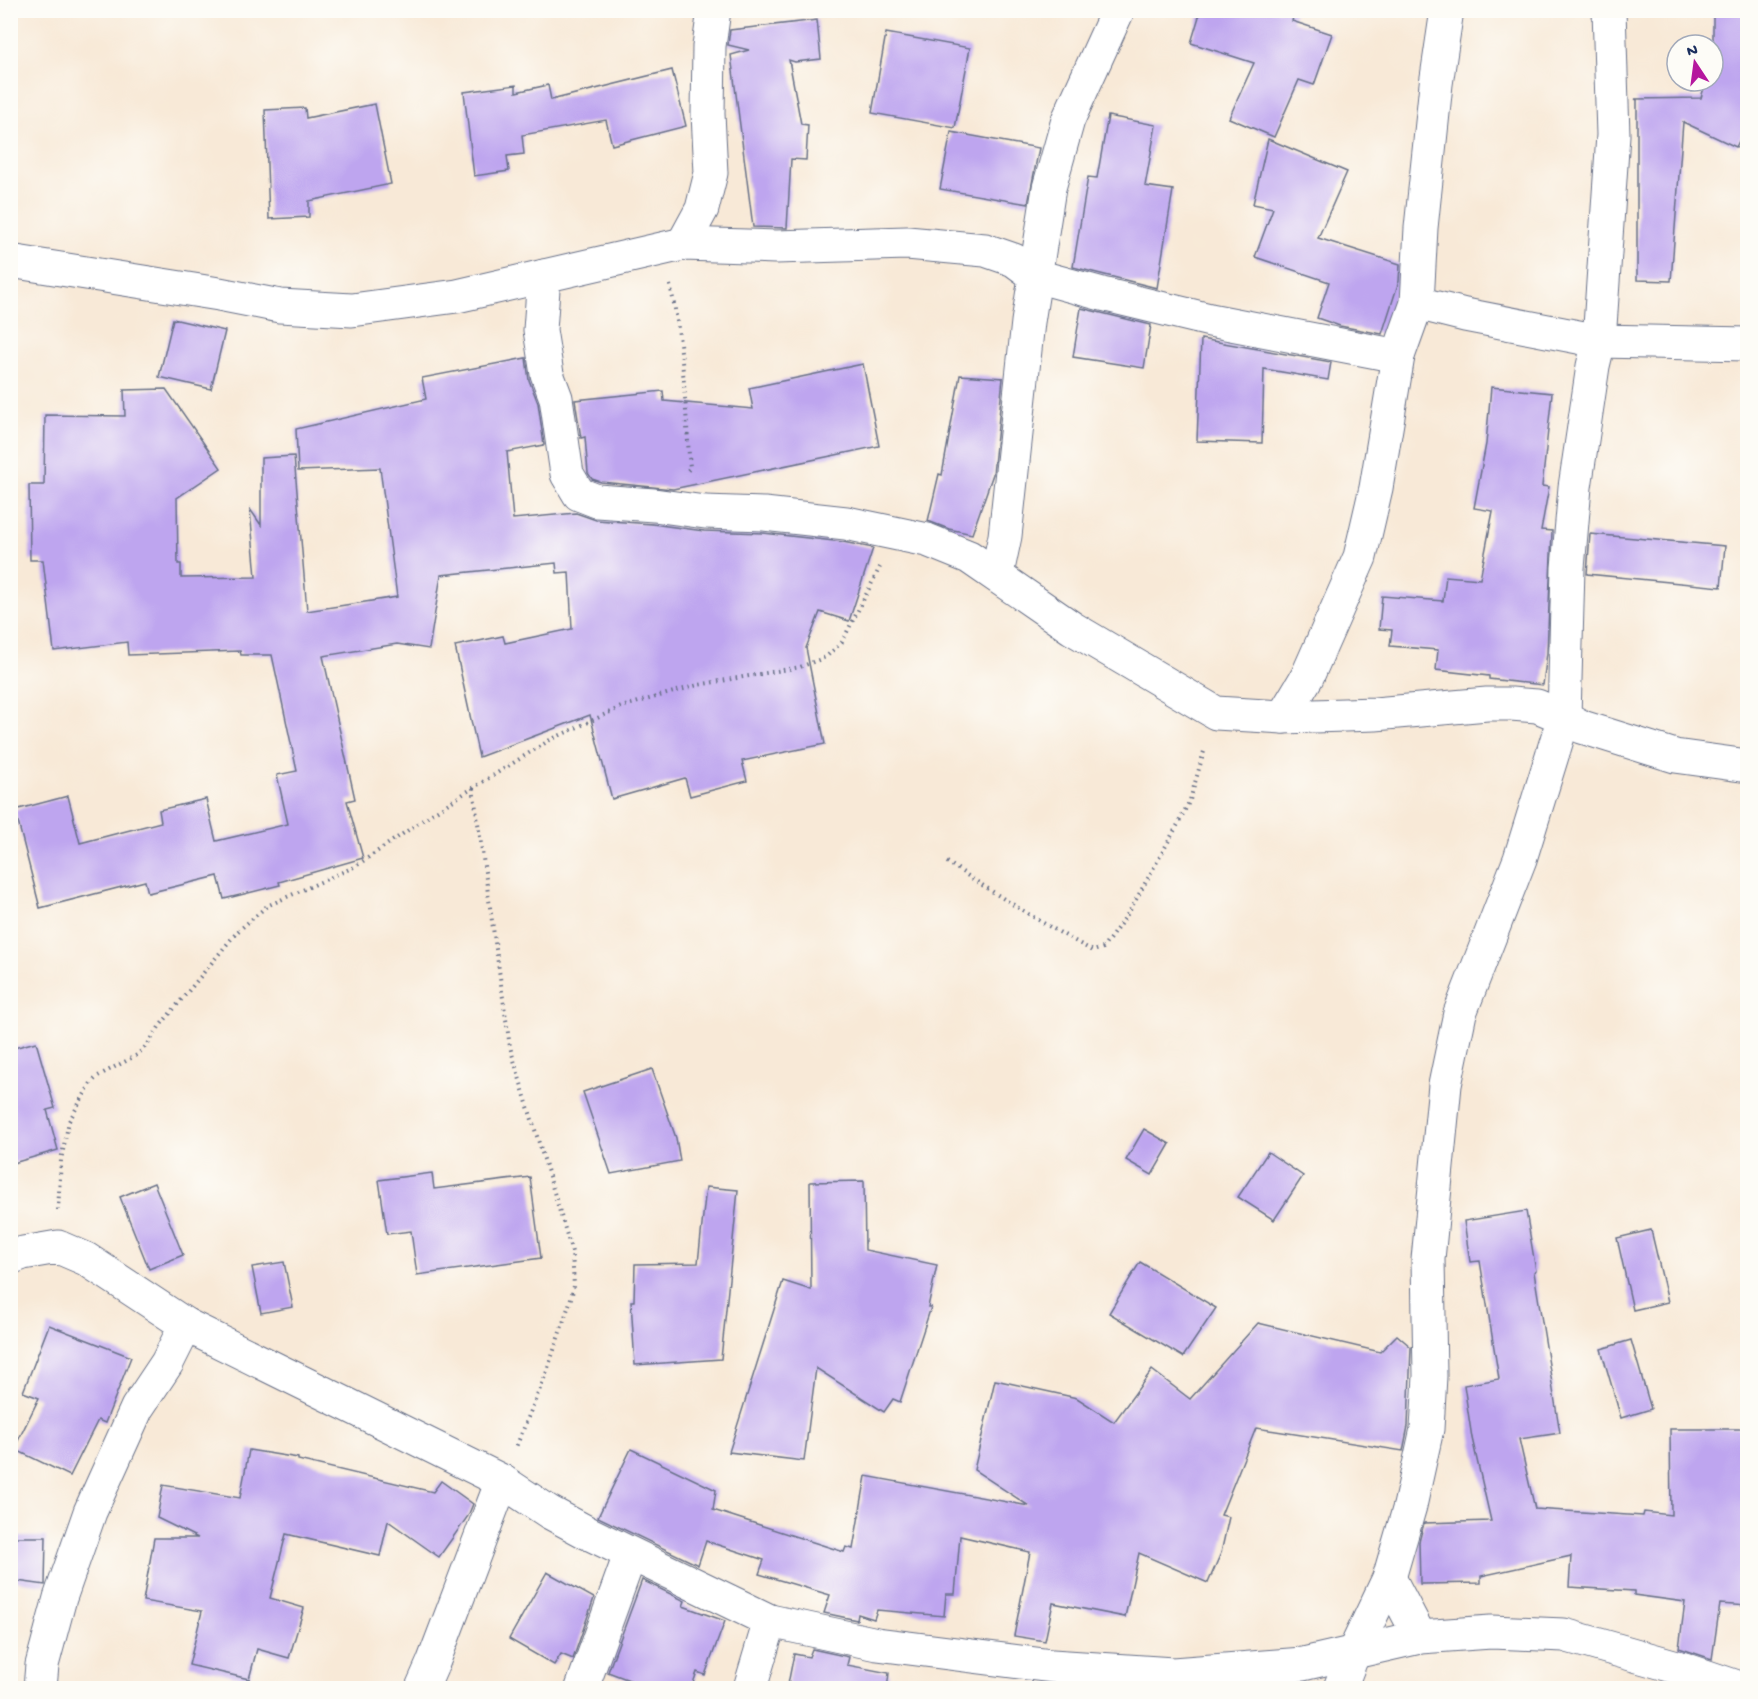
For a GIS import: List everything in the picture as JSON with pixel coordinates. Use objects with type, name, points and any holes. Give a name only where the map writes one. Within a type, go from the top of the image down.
[{"type":"street","points":[[672,247],[702,209],[711,173],[708,114],[709,46],[714,10]]},
{"type":"street","points":[[997,574],[1005,536],[1028,322],[1049,188],[1068,120],[1118,10]]},
{"type":"street","points":[[1283,717],[1307,677],[1360,557],[1376,488],[1398,356],[1417,303],[1420,228],[1436,84],[1447,10]]},
{"type":"street","points":[[1340,1689],[1353,1654],[1389,1578],[1410,1506],[1427,1429],[1430,1376],[1428,1259],[1445,1084],[1457,1024],[1520,859],[1563,717],[1568,568],[1575,487],[1593,366],[1599,341],[1613,135],[1609,10]]},
{"type":"street","points":[[10,261],[219,294],[280,306],[352,309],[458,296],[672,247],[907,243],[985,250],[1014,260],[1036,276],[1210,320],[1398,356]]},
{"type":"street","points":[[544,276],[540,330],[547,374],[556,398],[567,474],[579,494],[597,501],[705,512],[765,514],[834,522],[927,540],[969,557],[1072,627],[1216,713],[1283,717],[1375,714],[1487,704],[1537,706],[1602,735],[1675,756],[1748,766]]},
{"type":"street","points":[[1417,303],[1465,315],[1599,341],[1748,344]]},
{"type":"street","points":[[10,1258],[23,1252],[58,1246],[86,1259],[186,1325],[502,1481],[549,1512],[630,1555],[770,1621],[877,1644],[1052,1666],[1173,1674],[1303,1664],[1420,1637],[1491,1632],[1564,1635],[1684,1669],[1740,1689]]},
{"type":"street","points":[[40,1689],[42,1665],[60,1598],[90,1512],[137,1408],[166,1363],[186,1325]]},
{"type":"street","points":[[422,1689],[502,1481]]},
{"type":"street","points":[[582,1689],[630,1555]]},
{"type":"street","points":[[1389,1578],[1420,1637]]},
{"type":"street","points":[[750,1689],[770,1621]]},
{"type":"path","points":[[654,505],[690,468],[672,247]]},
{"type":"path","points":[[58,1246],[57,1193],[61,1160],[69,1121],[91,1083],[98,1076],[137,1055],[148,1044],[159,1027],[237,932],[267,906],[356,866],[436,811],[550,740],[621,707],[698,685],[800,667],[826,657],[842,642],[898,533]]},
{"type":"path","points":[[947,862],[1060,933],[1093,951],[1099,951],[1129,912],[1178,826],[1190,800],[1216,713]]},
{"type":"path","points":[[473,788],[510,1047],[572,1252],[574,1286],[546,1374],[502,1481]]},
{"type":"building","points":[[1201,10],[1295,10],[1292,21],[1332,34],[1314,85],[1299,80],[1274,137],[1229,118],[1254,63],[1191,43]]},
{"type":"building","points":[[1713,10],[1748,10],[1748,123],[1736,147],[1683,122],[1671,281],[1637,280],[1637,100],[1635,99],[1701,98],[1702,93],[1725,93],[1725,33],[1713,33]]},
{"type":"building","points":[[817,20],[821,59],[795,62],[789,60],[801,124],[808,125],[806,160],[791,159],[787,228],[753,227],[731,55],[749,50],[728,45],[730,30]]},
{"type":"building","points":[[886,33],[970,48],[955,128],[872,113]]},
{"type":"building","points":[[672,70],[686,126],[612,145],[606,120],[522,135],[524,154],[507,156],[509,171],[474,176],[464,92],[516,85],[516,92],[548,85],[551,100]]},
{"type":"building","points":[[375,104],[391,184],[309,201],[309,217],[269,219],[265,110],[305,108],[306,118]]},
{"type":"building","points":[[1108,116],[1156,125],[1145,186],[1173,190],[1157,288],[1073,267],[1088,177],[1097,178]]},
{"type":"building","points":[[951,132],[1039,148],[1028,204],[940,189]]},
{"type":"building","points":[[1268,139],[1347,172],[1318,238],[1400,264],[1399,281],[1382,334],[1340,326],[1317,318],[1329,282],[1255,257],[1273,208],[1253,204]]},
{"type":"building","points":[[1081,308],[1151,325],[1144,368],[1073,357]]},
{"type":"building","points":[[173,319],[225,331],[211,389],[159,377]]},
{"type":"building","points":[[1201,339],[1331,362],[1328,380],[1264,369],[1262,443],[1197,441]]},
{"type":"building","points":[[526,358],[529,380],[538,403],[544,445],[507,452],[513,519],[576,513],[596,520],[704,531],[763,533],[843,542],[873,548],[849,621],[820,612],[806,648],[825,744],[742,761],[747,781],[690,796],[685,778],[612,799],[590,715],[479,757],[455,646],[503,636],[505,643],[572,629],[569,572],[557,573],[556,563],[441,575],[429,649],[397,644],[323,656],[355,799],[347,801],[363,858],[279,882],[280,885],[224,899],[218,876],[148,893],[145,881],[40,908],[15,810],[68,796],[80,843],[161,822],[159,810],[206,799],[216,841],[288,824],[277,775],[297,771],[272,655],[241,655],[240,651],[128,655],[127,642],[54,651],[43,560],[30,560],[29,485],[44,485],[45,415],[125,416],[124,390],[166,389],[221,468],[177,498],[178,564],[181,564],[181,578],[256,577],[250,509],[261,525],[261,458],[294,456],[307,611],[397,597],[380,468],[298,471],[296,429],[426,399],[422,378]]},
{"type":"building","points":[[863,364],[879,446],[673,489],[601,482],[592,479],[588,473],[585,437],[581,438],[575,400],[663,391],[664,401],[753,409],[749,388]]},
{"type":"building","points":[[960,375],[1003,378],[993,474],[972,534],[928,521],[939,474],[942,475]]},
{"type":"building","points":[[1491,387],[1552,393],[1542,486],[1549,487],[1541,530],[1552,531],[1547,653],[1543,685],[1436,670],[1438,650],[1390,646],[1392,630],[1379,629],[1382,596],[1443,601],[1446,576],[1480,579],[1493,511],[1474,508],[1486,444]]},
{"type":"building","points":[[1590,534],[1725,546],[1721,587],[1587,574]]},
{"type":"building","points":[[36,1042],[55,1108],[47,1110],[58,1150],[10,1164],[10,1049]]},
{"type":"building","points":[[652,1069],[676,1138],[680,1161],[611,1174],[583,1092]]},
{"type":"building","points":[[1144,1129],[1170,1144],[1152,1175],[1126,1160]]},
{"type":"building","points":[[1268,1152],[1303,1176],[1274,1220],[1238,1197]]},
{"type":"building","points":[[432,1173],[434,1189],[530,1177],[541,1258],[417,1275],[411,1231],[387,1234],[379,1180]]},
{"type":"building","points":[[864,1181],[865,1250],[937,1265],[928,1307],[931,1307],[900,1402],[893,1399],[884,1412],[816,1368],[804,1461],[729,1452],[783,1281],[811,1290],[810,1182]]},
{"type":"building","points":[[154,1183],[183,1255],[149,1269],[120,1197]]},
{"type":"building","points":[[706,1187],[738,1190],[721,1359],[635,1365],[631,1301],[634,1301],[635,1264],[698,1263]]},
{"type":"building","points":[[1526,1211],[1560,1433],[1519,1439],[1535,1509],[1643,1516],[1644,1512],[1671,1515],[1670,1429],[1748,1429],[1748,1606],[1720,1604],[1712,1659],[1679,1648],[1685,1602],[1634,1595],[1634,1591],[1569,1587],[1571,1556],[1481,1576],[1481,1583],[1420,1584],[1419,1542],[1424,1523],[1491,1521],[1472,1438],[1464,1385],[1499,1379],[1480,1261],[1470,1262],[1464,1221]]},
{"type":"building","points":[[1651,1230],[1668,1302],[1633,1310],[1617,1238]]},
{"type":"building","points":[[284,1262],[293,1307],[261,1313],[252,1267]]},
{"type":"building","points":[[1140,1262],[1216,1308],[1183,1357],[1109,1313]]},
{"type":"building","points":[[1258,1323],[1380,1352],[1397,1335],[1411,1347],[1408,1426],[1403,1451],[1256,1428],[1221,1515],[1229,1517],[1221,1553],[1208,1583],[1139,1553],[1125,1617],[1053,1603],[1045,1641],[1014,1636],[1030,1552],[960,1536],[955,1594],[946,1594],[944,1616],[877,1610],[874,1619],[858,1614],[857,1620],[824,1613],[830,1595],[759,1574],[764,1560],[706,1541],[698,1565],[598,1517],[631,1449],[716,1490],[713,1510],[844,1552],[846,1547],[853,1549],[866,1476],[1029,1506],[974,1470],[995,1380],[1077,1398],[1114,1422],[1152,1370],[1190,1399]]},
{"type":"building","points":[[49,1325],[131,1357],[105,1423],[98,1420],[70,1476],[14,1449],[39,1398],[23,1392]]},
{"type":"building","points":[[1631,1340],[1651,1409],[1621,1418],[1601,1349]]},
{"type":"building","points":[[249,1450],[298,1458],[298,1460],[433,1492],[441,1481],[473,1504],[468,1516],[439,1557],[388,1521],[380,1556],[286,1534],[270,1598],[304,1608],[289,1658],[257,1649],[249,1679],[189,1665],[202,1611],[143,1601],[154,1538],[198,1538],[157,1518],[163,1485],[240,1498]]},
{"type":"building","points":[[10,1537],[46,1537],[45,1585],[10,1580]]},
{"type":"building","points":[[547,1572],[594,1598],[573,1659],[561,1654],[554,1665],[509,1639]]},
{"type":"building","points":[[642,1580],[685,1601],[683,1606],[725,1621],[705,1675],[697,1672],[691,1689],[653,1689],[608,1672]]},
{"type":"building","points":[[812,1649],[849,1657],[847,1665],[889,1673],[887,1689],[787,1689],[794,1654],[809,1657]]}]
